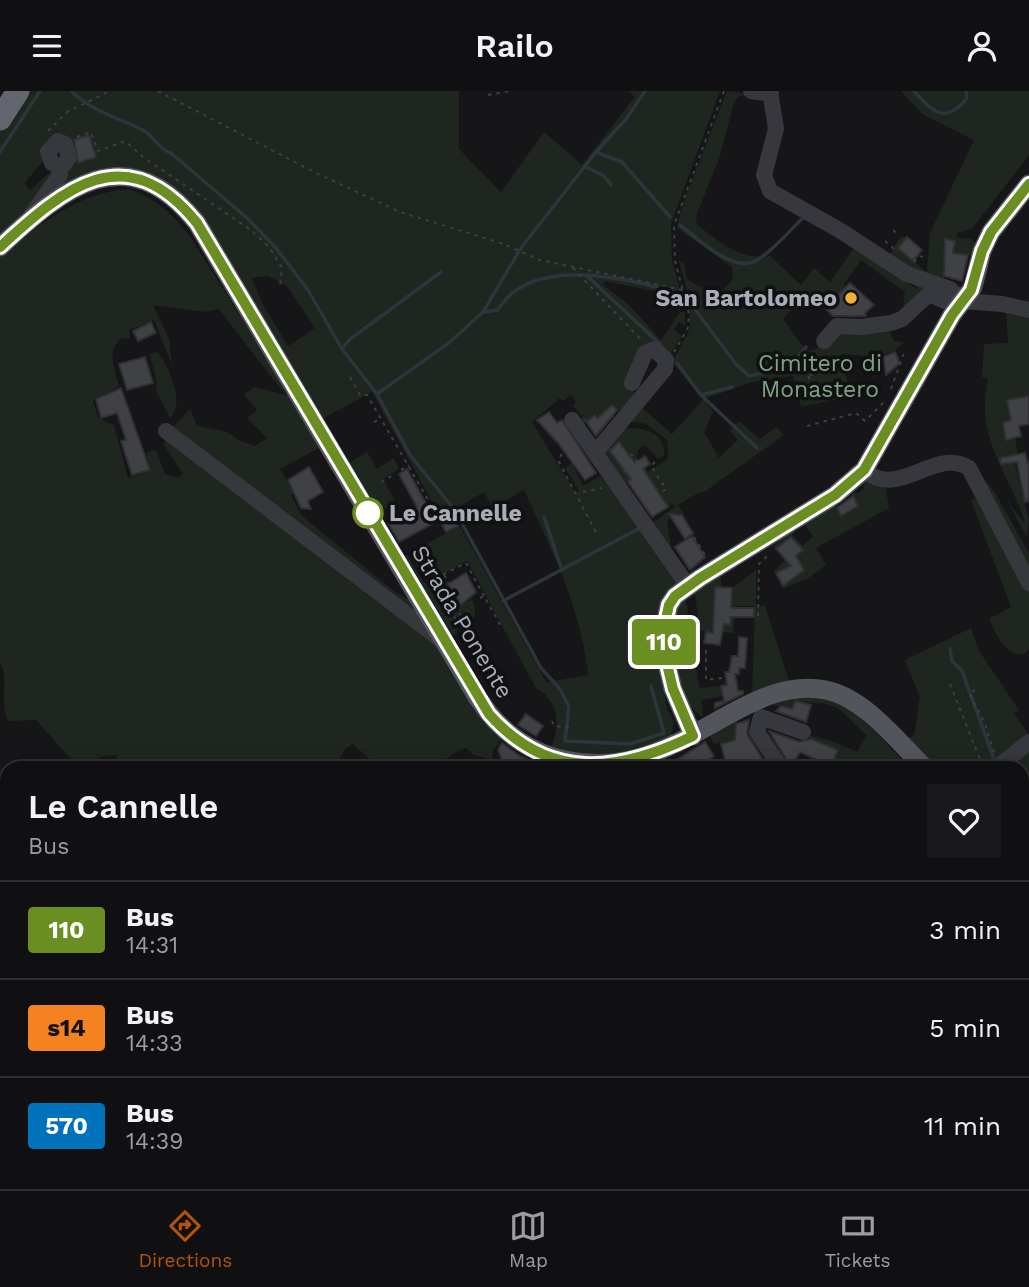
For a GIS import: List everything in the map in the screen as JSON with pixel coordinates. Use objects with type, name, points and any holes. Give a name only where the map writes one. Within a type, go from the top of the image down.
[{"type":"highway","points":[[0,97],[4,91]]},
{"type":"highway","points":[[0,119],[18,91]]},
{"type":"main road","name":"Strada Ponente","points":[[0,247],[30,220],[77,186],[119,177],[149,184],[171,196],[187,211],[483,707],[512,737],[551,757],[570,761]]},
{"type":"main road","points":[[693,736],[669,674],[663,633],[669,605],[688,586],[835,495],[864,470],[974,283],[982,251],[991,232],[1029,184]]},
{"type":"main road","name":"Strada Ponente","points":[[640,761],[779,693],[826,690],[859,706],[918,761]]},
{"type":"street","points":[[751,91],[771,92],[776,128],[764,172],[768,190],[841,231],[906,274],[950,289],[960,304]]},
{"type":"street","points":[[30,220],[60,175],[60,169],[52,163],[48,152]]},
{"type":"street","points":[[824,341],[837,326],[861,327],[902,319],[929,294],[960,304],[1002,304],[1029,310]]},
{"type":"street","points":[[595,453],[667,364],[663,354],[651,350],[645,353],[632,383]]},
{"type":"street","points":[[572,420],[595,453],[620,478],[688,586]]},
{"type":"street","points":[[166,431],[443,642]]},
{"type":"street","points":[[864,470],[874,477],[891,481],[943,463],[962,463],[969,468],[1029,583]]},
{"type":"street","points":[[776,761],[757,732],[761,717],[803,732]]},
{"type":"street","points":[[1003,761],[1029,742]]},
{"type":"path","points":[[48,152],[46,135],[66,112],[110,91]]},
{"type":"path","points":[[159,91],[377,203],[501,243],[540,261],[684,290]]},
{"type":"path","points":[[488,95],[509,91]]},
{"type":"path","points":[[667,364],[688,328],[684,290],[674,253],[674,225],[724,91]]},
{"type":"path","points":[[892,230],[898,235]]},
{"type":"path","points":[[885,241],[890,246]]},
{"type":"path","points":[[913,263],[919,256],[924,257]]},
{"type":"path","points":[[572,267],[651,350]]},
{"type":"path","points":[[807,426],[856,413],[865,421],[891,394],[893,378],[905,357],[904,353]]},
{"type":"path","points":[[805,359],[812,393]]},
{"type":"path","points":[[808,376],[834,369],[838,387]]},
{"type":"path","points":[[349,377],[360,395],[367,395],[430,503]]},
{"type":"path","points":[[374,422],[381,418]]},
{"type":"path","points":[[562,454],[558,460],[598,536]]},
{"type":"path","points":[[583,492],[620,478],[638,463],[631,454]]},
{"type":"path","points":[[655,462],[651,466],[666,489],[662,493]]},
{"type":"path","points":[[401,470],[409,465]]},
{"type":"path","points":[[381,482],[395,474]]},
{"type":"path","points":[[694,537],[706,556]]},
{"type":"path","points":[[758,615],[759,564],[773,549]]},
{"type":"path","points":[[424,580],[431,581],[466,563],[502,628]]},
{"type":"path","points":[[443,574],[449,583]]},
{"type":"path","points":[[431,581],[458,624],[465,624]]},
{"type":"path","points":[[450,590],[465,624]]},
{"type":"path","points":[[480,598],[484,596]]},
{"type":"path","points":[[451,612],[459,606]]},
{"type":"path","points":[[465,624],[470,614],[469,607]]},
{"type":"path","points":[[706,650],[706,680],[722,678]]},
{"type":"path","points":[[950,684],[989,761]]},
{"type":"path","points":[[975,690],[970,693],[985,724],[992,761]]},
{"type":"path","points":[[552,721],[554,726],[573,728]]},
{"type":"path","points":[[741,744],[748,741]]},
{"type":"green space","points":[[26,91],[459,91],[459,149],[501,192],[544,132],[582,165],[633,99],[634,96],[628,91],[720,91],[671,224],[672,261],[682,297],[605,281],[603,285],[627,303],[661,340],[680,312],[685,312],[685,326],[679,322],[674,330],[682,336],[668,358],[656,347],[624,384],[638,396],[623,416],[612,405],[607,410],[614,417],[602,424],[595,415],[581,425],[579,422],[584,414],[581,416],[573,405],[576,402],[571,395],[563,401],[560,398],[532,422],[575,492],[579,491],[565,468],[572,463],[583,486],[600,476],[641,525],[678,585],[664,691],[667,709],[674,721],[671,736],[631,756],[549,753],[556,726],[554,708],[536,688],[467,561],[427,582],[409,553],[460,526],[546,682],[588,675],[585,651],[572,603],[555,557],[524,490],[493,508],[484,492],[452,511],[447,505],[437,511],[372,392],[320,420],[240,283],[137,171],[39,205],[75,164],[96,156],[88,135],[60,148],[32,174],[25,183],[30,190],[53,169],[59,173],[0,241],[0,132]],"holes":[[[268,276],[287,286],[315,328],[288,346],[262,303],[252,278]]]},
{"type":"green space","name":"Cimitero di Monastero","points":[[727,91],[750,94],[740,96],[734,102],[720,156],[696,216],[697,225],[739,253],[770,256],[801,285],[814,268],[830,282],[854,248],[919,290],[910,280],[932,289],[909,308],[903,305],[905,292],[861,260],[844,284],[846,287],[831,302],[829,313],[808,293],[783,319],[807,352],[830,343],[836,330],[889,331],[894,341],[904,342],[883,355],[841,354],[851,396],[801,407],[793,376],[752,382],[704,399],[713,412],[704,432],[719,458],[738,440],[730,431],[739,421],[760,439],[776,427],[784,435],[704,492],[678,505],[684,514],[677,513],[667,520],[671,548],[649,525],[675,507],[673,504],[668,507],[659,494],[653,498],[643,470],[622,486],[601,452],[626,428],[653,433],[662,442],[664,456],[658,459],[645,445],[638,450],[637,458],[648,472],[668,459],[667,440],[646,424],[626,421],[639,405],[672,434],[703,400],[674,364],[670,366],[690,329],[689,297],[679,261],[684,263],[687,279],[700,287],[723,290],[733,279],[732,267],[677,228],[681,209]]},
{"type":"green space","points":[[901,91],[1029,91],[1029,155],[972,229],[957,233],[957,238],[971,239],[975,244],[975,256],[953,253],[955,241],[945,239],[944,279],[908,272],[890,254],[900,237],[907,237],[898,248],[927,272],[930,233],[974,140],[922,114]]},
{"type":"green space","points":[[128,189],[147,197],[176,220],[189,235],[285,386],[282,391],[219,309],[205,312],[153,305],[169,339],[172,365],[154,320],[129,330],[130,339],[122,338],[114,348],[114,367],[119,387],[93,400],[98,418],[114,425],[128,478],[151,471],[146,453],[156,450],[165,474],[177,478],[183,474],[164,445],[166,439],[433,642],[474,710],[502,738],[492,753],[493,760],[474,755],[466,748],[442,761],[371,761],[353,744],[345,749],[339,761],[120,761],[115,755],[100,757],[95,761],[73,761],[36,720],[7,721],[4,676],[0,662],[0,257],[59,213],[91,197]]},
{"type":"green space","points":[[1006,309],[1029,314],[1029,396],[1007,400],[1011,420],[1003,423],[1006,439],[1015,438],[1018,455],[1013,456],[1029,520],[1027,538],[1009,504],[1025,523],[989,437],[985,400],[988,379],[982,377],[984,344],[1008,343]]},
{"type":"green space","points":[[157,352],[171,375],[176,395],[175,412],[170,418],[156,391],[157,384],[150,354]]},
{"type":"green space","points":[[254,387],[289,396],[321,447],[280,469],[294,493],[291,495],[302,516],[394,591],[409,600],[414,612],[173,427],[190,409],[197,426],[227,432],[240,441],[255,446],[267,438],[247,418],[257,410],[244,395]]},
{"type":"green space","points":[[367,452],[377,469],[394,458],[399,469],[383,479],[397,505],[388,509],[365,499],[346,465]]},
{"type":"green space","points":[[972,464],[994,491],[1029,553],[1029,582]]},
{"type":"green space","points":[[867,476],[885,483],[889,508],[816,548],[826,565],[807,579],[783,589],[774,571],[786,560],[773,547],[794,527],[796,531],[792,535],[803,546],[813,536],[804,524],[834,503],[841,516],[858,506],[851,493],[859,493],[864,488],[863,483]]},
{"type":"green space","points":[[981,496],[1029,591],[1029,649],[1023,655],[1006,647],[989,619],[1011,607],[971,500]]},
{"type":"green space","points":[[407,555],[424,583],[431,583],[458,625],[457,633],[450,637],[401,558]]},
{"type":"green space","points":[[756,570],[756,606],[765,606],[790,684],[752,694],[755,606],[735,606],[733,633],[700,631],[695,594],[697,589],[720,574],[722,588],[715,588],[713,624],[730,625],[732,588]]},
{"type":"green space","points":[[444,577],[461,605],[471,600],[470,595],[474,602],[474,617],[470,624],[464,620],[458,622],[433,582]]},
{"type":"green space","points":[[686,600],[699,688],[721,686],[723,696],[701,700],[703,717],[693,709],[685,695],[673,660],[672,623],[677,609]]},
{"type":"green space","points":[[971,628],[979,651],[1019,710],[1014,714],[1029,735],[1029,761],[929,761],[907,739],[914,735],[920,697],[905,660]]},
{"type":"green space","points":[[791,698],[825,699],[837,703],[861,718],[903,761],[833,761],[838,750],[802,734],[832,741],[857,752],[867,735],[831,705],[796,700],[792,709],[772,705]]},
{"type":"green space","points":[[737,719],[735,739],[714,744],[710,736]]},
{"type":"building","points":[[89,135],[96,157],[78,163],[74,140]]},
{"type":"building","points":[[907,237],[922,250],[913,261],[898,248]]},
{"type":"building","points":[[945,239],[955,241],[953,253],[968,255],[962,281],[944,276]]},
{"type":"building","name":"San Bartolomeo","points":[[850,283],[874,305],[865,313],[866,316],[833,316],[827,310],[831,302]]},
{"type":"building","points":[[151,322],[156,333],[138,341],[133,331]]},
{"type":"building","points":[[895,352],[900,363],[886,375],[883,357]]},
{"type":"building","points":[[145,357],[153,383],[127,390],[119,364]]},
{"type":"building","points":[[121,388],[150,470],[132,475],[121,441],[126,440],[117,413],[101,418],[96,399]]},
{"type":"building","points":[[1029,396],[1029,424],[1019,426],[1021,436],[1006,440],[1003,423],[1011,420],[1007,400]]},
{"type":"building","points":[[612,405],[617,410],[596,436],[586,422],[595,415],[598,418]]},
{"type":"building","points":[[549,412],[557,423],[562,420],[596,473],[585,480],[537,420]]},
{"type":"building","points":[[619,442],[635,463],[645,456],[650,464],[643,469],[668,507],[652,517],[628,482],[631,479],[610,451]]},
{"type":"building","points":[[1025,453],[1029,467],[1029,501],[1025,502],[1017,462],[1001,464],[1000,458]]},
{"type":"building","points":[[309,467],[323,492],[308,501],[311,509],[301,508],[288,480]]},
{"type":"building","points":[[407,469],[436,522],[399,542],[388,523],[417,507],[399,474]]},
{"type":"building","points":[[853,496],[858,506],[841,516],[837,508]]},
{"type":"building","points":[[448,507],[458,526],[446,532],[436,514]]},
{"type":"building","points":[[669,514],[682,515],[693,533],[685,539]]},
{"type":"building","points":[[692,536],[705,557],[690,570],[675,547]]},
{"type":"building","points":[[791,537],[803,550],[796,556],[804,570],[783,586],[776,573],[791,566],[776,549]]},
{"type":"building","points":[[466,573],[476,592],[461,605],[448,584]]},
{"type":"building","points":[[715,587],[732,588],[731,608],[754,608],[754,617],[731,617],[730,625],[724,624],[720,645],[704,643],[706,632],[713,633]]},
{"type":"building","points":[[739,637],[747,638],[745,668],[739,668],[739,674],[735,674],[738,691],[743,691],[743,694],[715,708],[715,703],[724,701],[721,686],[727,685],[725,672],[729,672],[732,656],[738,656]]},
{"type":"building","points":[[796,701],[811,705],[806,722],[776,711],[781,706],[792,709]]},
{"type":"building","points":[[526,714],[543,726],[536,736],[518,725]]},
{"type":"building","points":[[749,720],[747,734],[763,760],[725,761],[721,744],[735,740],[736,724]]},
{"type":"building","points":[[769,731],[800,742],[811,739],[838,750],[833,761],[820,761],[800,752],[795,761],[787,761]]},
{"type":"building","points":[[705,742],[714,756],[707,761],[675,761]]},
{"type":"building","points":[[502,743],[532,761],[503,761],[498,750]]},
{"type":"waterway","points":[[0,152],[40,91]]},
{"type":"waterway","points":[[71,91],[96,109],[146,132],[247,218],[276,248],[308,290],[342,349],[377,394],[410,455],[454,509],[541,668],[560,689],[569,707],[565,741],[630,744],[664,733],[651,686]]},
{"type":"waterway","points":[[596,152],[627,118],[645,91]]},
{"type":"waterway","points":[[914,91],[939,113],[952,111],[959,106],[967,98],[966,91]]},
{"type":"waterway","points":[[377,394],[450,342],[483,312],[521,248],[596,152],[622,162],[670,217]]},
{"type":"waterway","points":[[584,166],[604,176],[611,185]]},
{"type":"waterway","points":[[680,225],[716,253],[737,263],[748,263],[769,252],[802,219]]},
{"type":"waterway","points":[[342,349],[349,340],[441,272]]},
{"type":"waterway","points":[[484,312],[498,310],[513,293],[533,282],[556,276],[608,277],[680,294]]},
{"type":"waterway","points":[[587,276],[661,345]]},
{"type":"waterway","points":[[694,308],[735,363],[749,376],[790,367],[806,347]]},
{"type":"waterway","points":[[677,363],[701,395],[757,448]]},
{"type":"waterway","points":[[701,395],[732,387]]},
{"type":"waterway","points":[[544,517],[562,570]]},
{"type":"waterway","points":[[503,601],[638,529]]},
{"type":"waterway","points":[[950,649],[952,661],[962,671],[995,761]]},
{"type":"bus line","name":"110","points":[[0,247],[54,199],[84,183],[104,178],[130,177],[171,196],[197,223],[477,697],[489,714],[512,737],[546,755],[567,761]]},
{"type":"bus line","name":"110","points":[[635,761],[693,736],[673,689],[665,656],[665,618],[675,596],[835,495],[864,470],[952,315],[971,290],[982,251],[991,232],[1029,184]]},
{"type":"place","name":"San Bartolomeo","points":[[851,298]]},
{"type":"place","name":"Le Cannelle","points":[[368,513]]}]
